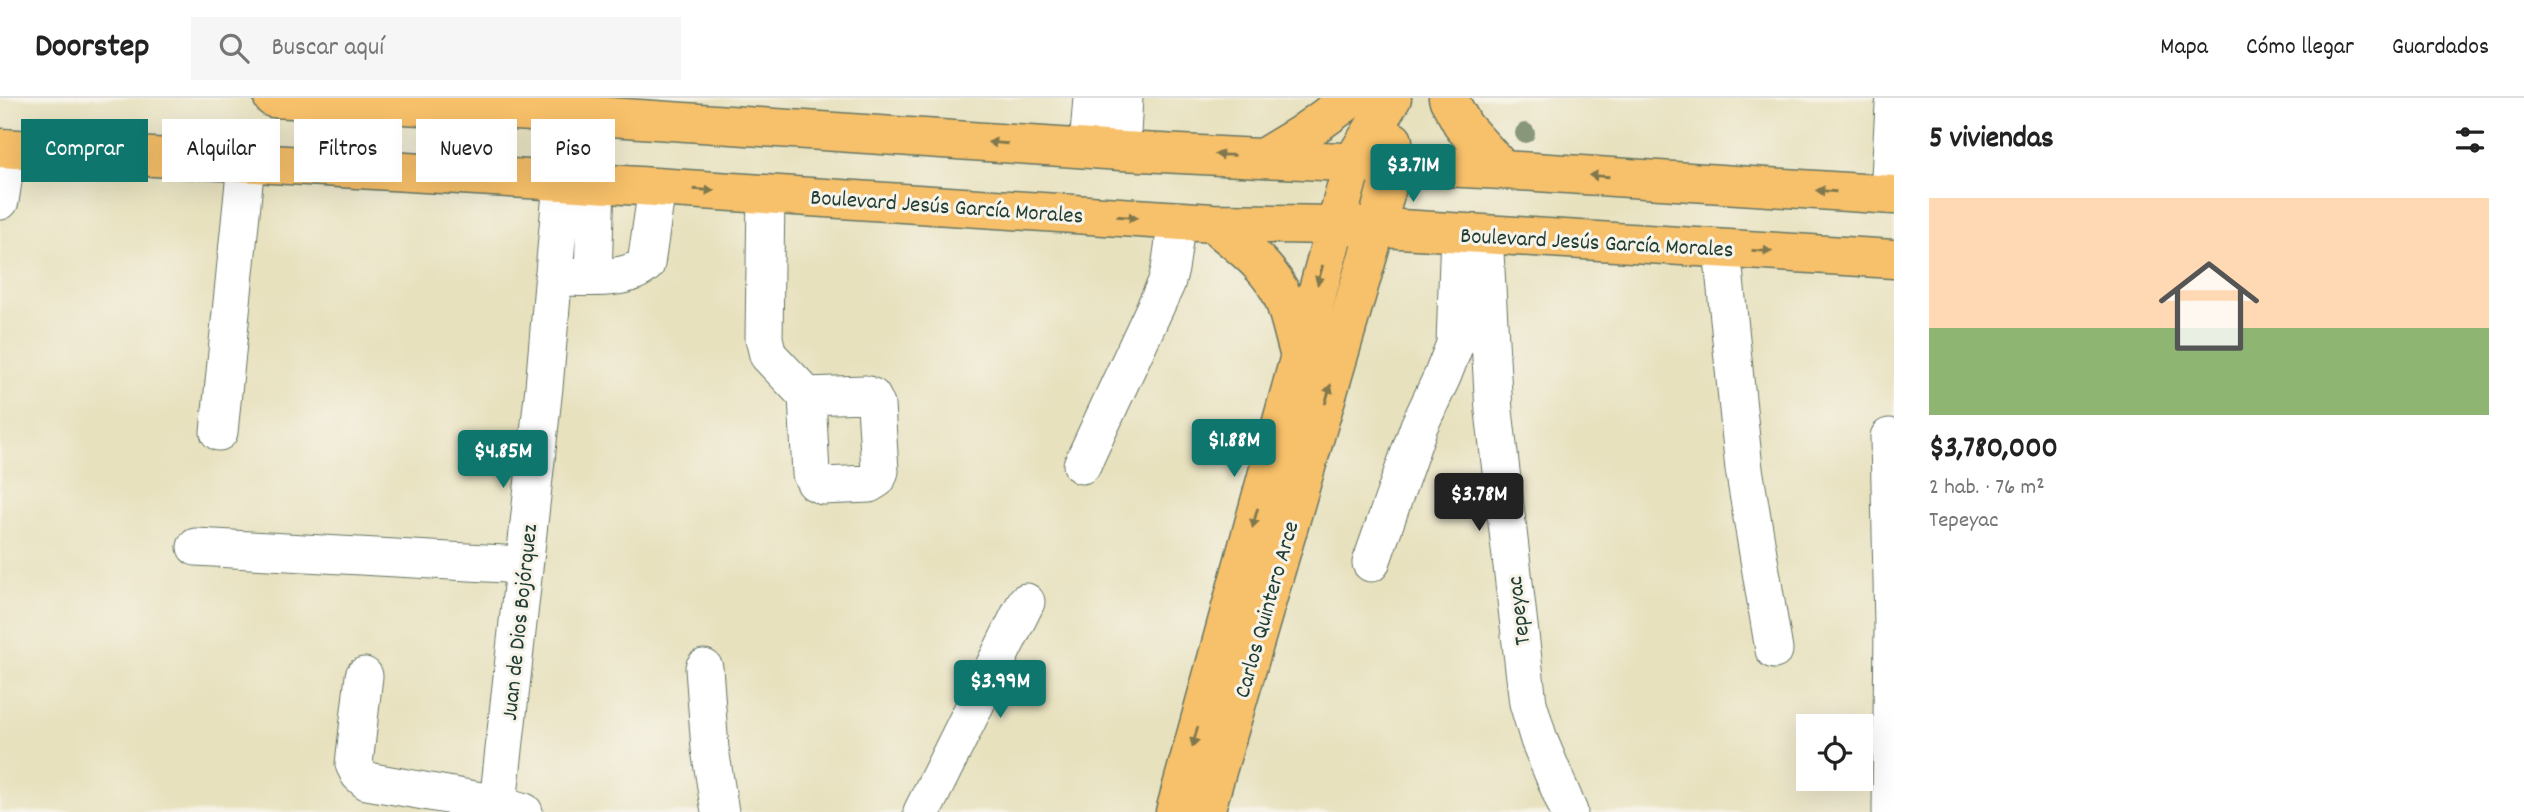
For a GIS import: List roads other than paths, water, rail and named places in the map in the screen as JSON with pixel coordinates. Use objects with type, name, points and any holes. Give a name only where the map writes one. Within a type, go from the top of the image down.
[{"type":"main road","points":[[290,98],[645,109],[1104,150],[1503,170],[1892,195]]},
{"type":"main road","points":[[1264,157],[1352,98]]},
{"type":"main road","name":"Carlos Quintero Arce","points":[[1205,812],[1299,353],[1353,162],[1392,98]]},
{"type":"main road","name":"Carlos Quintero Arce","points":[[1175,812],[1376,228],[1393,164],[1392,98]]},
{"type":"main road","points":[[1448,98],[1464,127],[1503,170]]},
{"type":"main road","name":"Boulevard Jesús García Morales","points":[[4,148],[162,158]]},
{"type":"main road","name":"Boulevard Jesús García Morales","points":[[280,165],[531,179]]},
{"type":"main road","name":"Boulevard Jesús García Morales","points":[[579,182],[1195,221],[1334,225],[1894,259]]},
{"type":"main road","points":[[1195,221],[1249,253],[1266,271],[1283,298],[1299,353]]},
{"type":"street","points":[[1092,98],[1104,150]]},
{"type":"street","points":[[1104,150],[1124,98]]},
{"type":"street","points":[[1892,195],[1894,105]]},
{"type":"street","points":[[0,201],[4,148]]},
{"type":"street","points":[[219,432],[244,182]]},
{"type":"street","points":[[579,182],[593,276]]},
{"type":"street","name":"Juan de Dios Bojórquez","points":[[505,809],[524,565],[553,277],[579,182]]},
{"type":"street","points":[[553,277],[625,276],[636,273],[646,264],[657,187]]},
{"type":"street","points":[[766,194],[764,338],[768,355],[807,396]]},
{"type":"street","points":[[1082,465],[1166,284],[1170,269],[1195,221]]},
{"type":"street","points":[[1371,563],[1419,426],[1455,344],[1472,234]]},
{"type":"street","name":"Tepeyac","points":[[1472,234],[1487,326],[1494,411],[1528,703],[1539,740],[1569,812]]},
{"type":"street","points":[[1722,249],[1744,469],[1774,650]]},
{"type":"street","points":[[1889,437],[1893,628],[1891,812]]},
{"type":"street","points":[[197,547],[524,565]]},
{"type":"street","points":[[922,812],[1026,602]]},
{"type":"street","points":[[704,667],[710,749],[720,812]]},
{"type":"street","points":[[364,676],[354,764],[359,774],[367,781],[505,809]]}]
